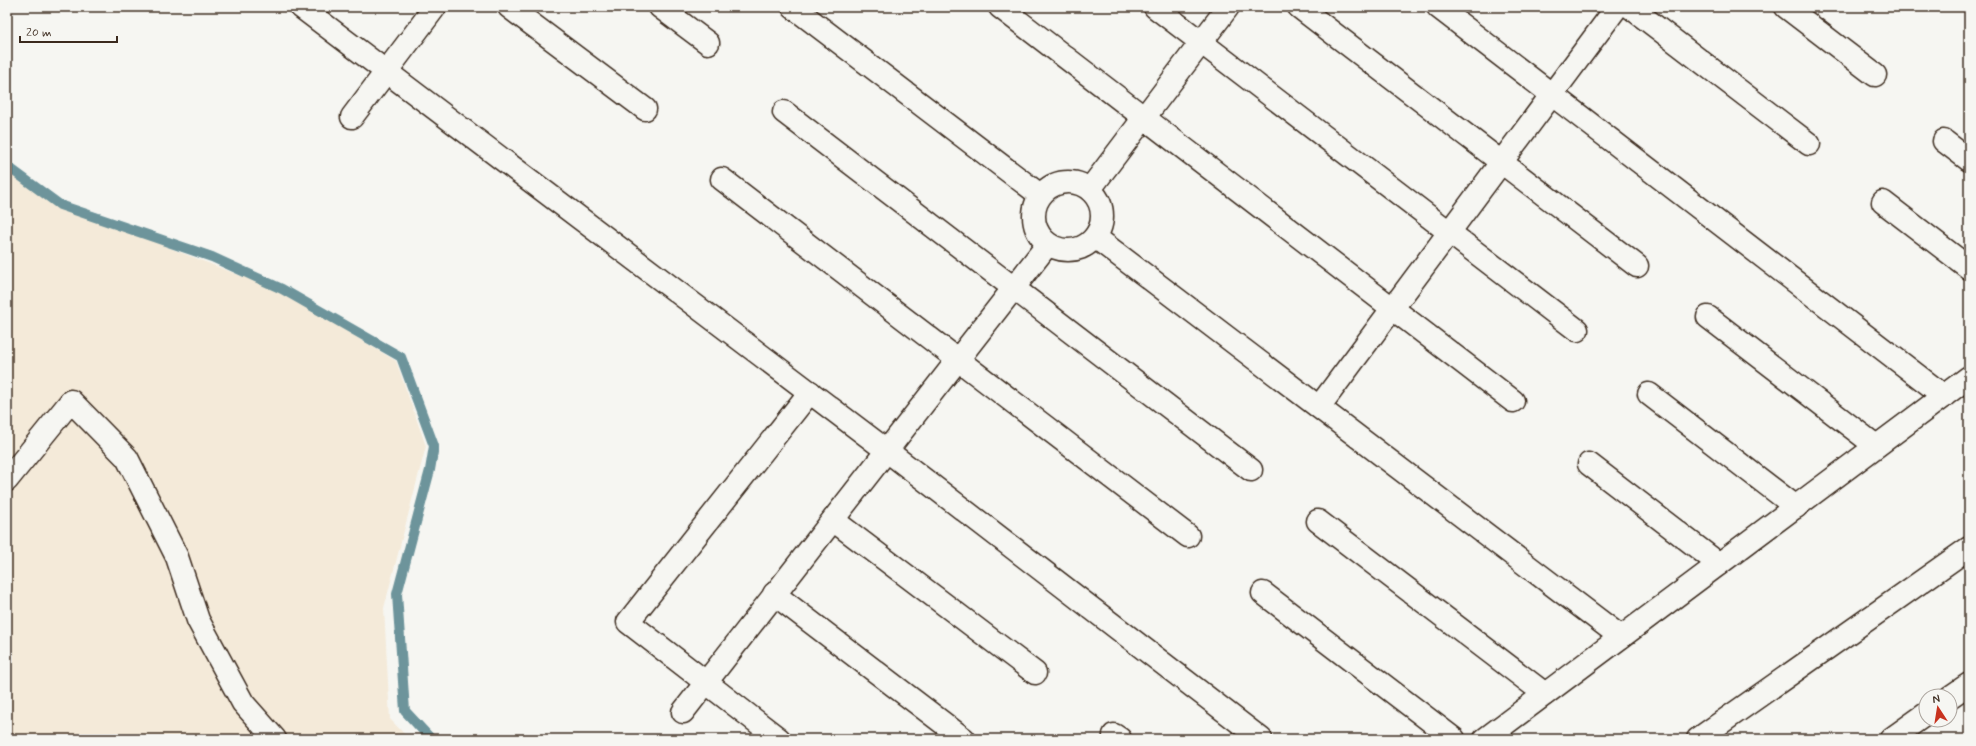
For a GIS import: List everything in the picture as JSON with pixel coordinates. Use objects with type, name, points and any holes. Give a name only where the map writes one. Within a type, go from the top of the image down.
[{"type":"street","points":[[302,7],[810,392],[1262,739]]},
{"type":"street","points":[[352,117],[435,7]]},
{"type":"street","points":[[509,7],[645,109]]},
{"type":"street","points":[[660,7],[708,43]]},
{"type":"street","points":[[793,7],[1040,195]]},
{"type":"street","points":[[1000,7],[1513,401]]},
{"type":"street","points":[[1155,7],[1577,330]]},
{"type":"street","points":[[1090,189],[1228,7]]},
{"type":"street","points":[[1299,7],[1636,266]]},
{"type":"street","points":[[1438,7],[1944,396]]},
{"type":"street","points":[[1319,407],[1617,7]]},
{"type":"street","points":[[1630,7],[1809,144]]},
{"type":"street","points":[[1786,7],[1875,75]]},
{"type":"street","points":[[784,112],[1251,470]]},
{"type":"street","points":[[1944,141],[1969,160]]},
{"type":"street","points":[[722,179],[1188,536]]},
{"type":"street","points":[[1069,181],[1081,184],[1090,189],[1097,197],[1101,207],[1102,217],[1100,228],[1095,237],[1085,245],[1073,250],[1059,249],[1048,244],[1034,227],[1033,216],[1035,205],[1040,195],[1048,187],[1058,182],[1069,181]]},
{"type":"street","points":[[1883,202],[1969,268]]},
{"type":"street","points":[[1095,237],[1621,637]]},
{"type":"street","points":[[683,712],[1048,244]]},
{"type":"street","points":[[1708,317],[1876,446]]},
{"type":"street","points":[[1485,739],[1969,377]]},
{"type":"street","points":[[779,739],[628,622],[810,392]]},
{"type":"street","points":[[1649,394],[1796,507]]},
{"type":"street","points":[[7,480],[72,401],[127,458],[178,557],[198,620],[243,703],[275,739]]},
{"type":"street","points":[[1589,464],[1719,564]]},
{"type":"street","points":[[833,520],[1035,673]]},
{"type":"street","points":[[1318,521],[1545,694]]},
{"type":"street","points":[[1698,739],[1969,548]]},
{"type":"street","points":[[1262,593],[1454,739]]},
{"type":"street","points":[[774,594],[964,739]]},
{"type":"street","points":[[1958,692],[1969,684]]},
{"type":"street","points":[[1891,739],[1918,720]]},
{"type":"shaded area","points":[[7,166],[60,205],[282,292],[396,361],[426,446],[384,608],[390,719],[409,739],[7,739]]},
{"type":"waterway","points":[[7,166],[60,205],[212,257],[282,289],[401,357],[434,446],[430,470],[397,594],[405,711],[431,739]]}]
